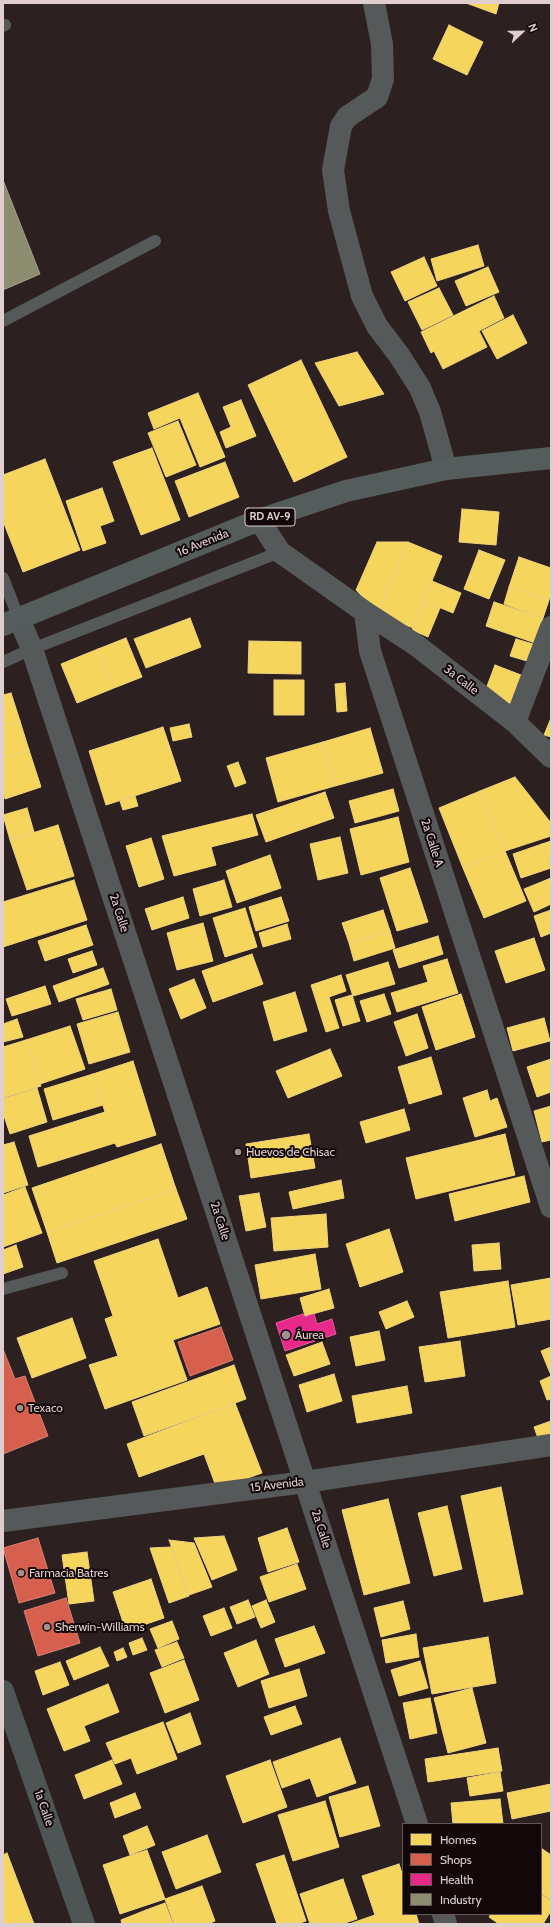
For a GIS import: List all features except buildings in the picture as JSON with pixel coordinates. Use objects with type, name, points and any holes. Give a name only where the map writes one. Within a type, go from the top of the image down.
[{"type":"main road","name":"16 Avenida","points":[[11,622],[260,520],[346,491],[446,469],[551,458]]},
{"type":"main road","name":"1a Calle","points":[[3,1691],[84,1924]]},
{"type":"street","points":[[374,3],[382,44],[383,79],[377,97],[347,117],[341,126],[333,170],[339,210],[362,296],[378,326],[420,388],[430,412],[446,469]]},
{"type":"street","points":[[260,520],[280,552],[365,612]]},
{"type":"street","name":"3a Calle","points":[[365,612],[416,645],[515,722],[551,757]]},
{"type":"street","name":"2a Calle A","points":[[365,612],[370,651],[551,1207]]},
{"type":"street","name":"2a Calle","points":[[11,622],[32,649],[417,1823]]},
{"type":"street","points":[[515,722],[551,627]]},
{"type":"street","name":"15 Avenida","points":[[3,1521],[305,1482],[348,1474],[551,1445]]},
{"type":"lane","points":[[3,321],[155,241]]},
{"type":"lane","points":[[3,662],[32,649],[280,552]]},
{"type":"lane","points":[[3,578],[11,622]]},
{"type":"lane","points":[[3,1290],[62,1273]]},
{"type":"place","name":"Huevos de Chisac","points":[[238,1152]]},
{"type":"place","name":"Áurea","points":[[286,1335]]},
{"type":"place","name":"Texaco","points":[[20,1408]]},
{"type":"place","name":"Farmacia Batres","points":[[21,1573]]},
{"type":"place","name":"Sherwin-Williams","points":[[47,1627]]}]
